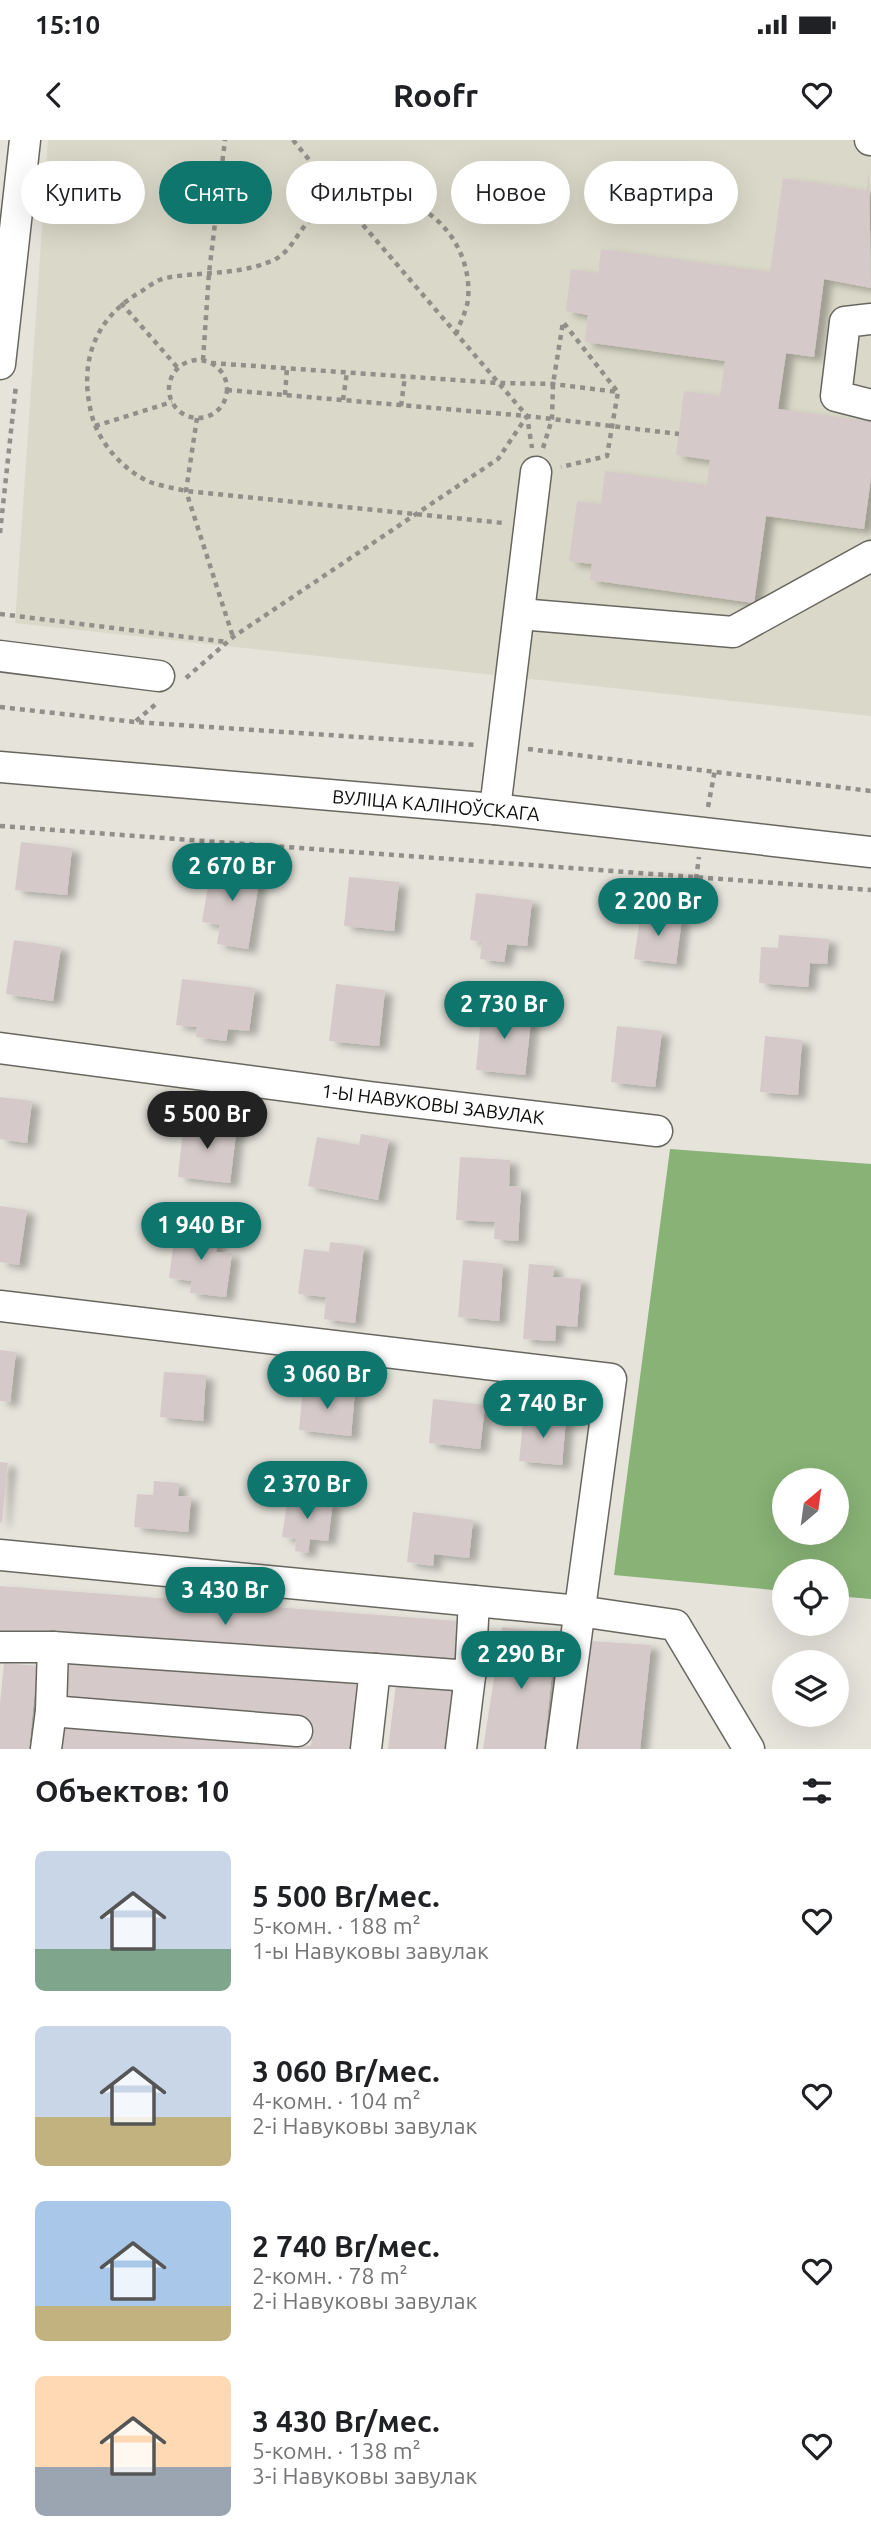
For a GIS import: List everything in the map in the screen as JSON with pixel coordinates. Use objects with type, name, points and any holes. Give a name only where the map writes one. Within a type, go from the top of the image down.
[{"type":"street","points":[[0,364],[16,147]]},
{"type":"street","points":[[871,319],[845,322],[836,396],[871,405]]},
{"type":"street","points":[[495,809],[536,472]]},
{"type":"street","points":[[520,614],[733,632],[871,556]]},
{"type":"street","points":[[0,656],[167,686]]},
{"type":"street","name":"ВУЛІЦА КАЛІНОЎСКАГА","points":[[0,767],[495,809],[871,852]]},
{"type":"street","name":"1-Ы НАВУКОВЫ ЗАВУЛАК","points":[[0,1048],[370,1097],[657,1131]]},
{"type":"street","points":[[0,1306],[611,1380],[561,1749]]},
{"type":"street","points":[[0,1555],[579,1611],[675,1625],[749,1749]]},
{"type":"street","points":[[461,1749],[470,1676],[474,1601]]},
{"type":"street","points":[[0,1647],[53,1647],[470,1676]]},
{"type":"street","points":[[46,1749],[51,1711],[53,1647]]},
{"type":"street","points":[[366,1749],[375,1669]]},
{"type":"street","points":[[51,1711],[297,1731]]},
{"type":"path","points":[[203,360],[209,273],[225,140]]},
{"type":"path","points":[[292,140],[309,161]]},
{"type":"path","points":[[437,220],[451,233],[466,265],[468,300],[456,334]]},
{"type":"path","points":[[305,224],[293,244],[277,258],[246,271],[162,279],[121,303],[100,328],[88,360],[86,394],[95,426],[117,459],[148,481],[186,491],[531,525]]},
{"type":"path","points":[[362,224],[527,416],[536,472]]},
{"type":"path","points":[[121,303],[178,368]]},
{"type":"path","points":[[563,322],[618,392],[613,426],[607,456],[536,472],[552,419],[553,384],[563,322]]},
{"type":"path","points":[[211,363],[223,374],[226,399],[214,413],[197,418],[182,414],[172,401],[169,384],[178,368],[194,360],[499,383],[553,384],[618,392]]},
{"type":"path","points":[[285,395],[287,368]]},
{"type":"path","points":[[343,400],[347,372]]},
{"type":"path","points":[[401,406],[405,376]]},
{"type":"path","points":[[227,390],[527,416],[679,434]]},
{"type":"path","points":[[95,426],[172,401]]},
{"type":"path","points":[[135,722],[167,686],[233,637],[498,459],[527,416]]},
{"type":"path","points":[[197,418],[186,491],[233,637]]},
{"type":"path","points":[[0,614],[228,642]]},
{"type":"path","points":[[0,707],[135,722],[504,747],[871,791]]},
{"type":"path","points":[[0,826],[871,890]]},
{"type":"shaded area","points":[[48,140],[871,140],[871,716],[15,623],[42,224],[145,224],[145,161],[47,161]]},
{"type":"green space","points":[[670,1149],[871,1164],[871,1599],[849,1597],[849,1559],[772,1559],[772,1590],[614,1575]]},
{"type":"building","points":[[869,171],[871,288],[824,279],[814,357],[786,353],[778,409],[871,421],[871,477],[864,529],[766,516],[754,603],[590,580],[592,564],[569,561],[577,501],[601,504],[605,471],[707,485],[710,460],[676,455],[684,391],[720,396],[725,361],[585,342],[588,315],[566,311],[571,269],[598,273],[601,249],[770,272],[783,178],[867,190]]},
{"type":"building","points":[[21,842],[72,848],[67,895],[15,890]]},
{"type":"building","points":[[212,861],[261,870],[248,949],[217,944],[220,925],[202,922]]},
{"type":"building","points":[[349,877],[399,882],[394,931],[344,926]]},
{"type":"building","points":[[476,893],[532,900],[527,946],[507,944],[504,962],[480,959],[482,942],[470,940]]},
{"type":"building","points":[[641,912],[682,918],[676,964],[634,959]]},
{"type":"building","points":[[779,935],[829,939],[827,964],[810,963],[808,987],[759,983],[761,947],[778,948]]},
{"type":"building","points":[[14,940],[61,947],[53,1001],[6,994]]},
{"type":"building","points":[[182,979],[255,988],[249,1031],[228,1029],[226,1041],[196,1037],[197,1027],[176,1025]]},
{"type":"building","points":[[336,984],[385,990],[379,1046],[329,1041]]},
{"type":"building","points":[[482,1007],[532,1011],[525,1075],[476,1070]]},
{"type":"building","points":[[617,1026],[662,1031],[655,1087],[611,1082]]},
{"type":"building","points":[[765,1036],[802,1040],[798,1095],[760,1092]]},
{"type":"building","points":[[0,1097],[32,1101],[27,1143],[0,1139]]},
{"type":"building","points":[[184,1119],[237,1125],[230,1183],[178,1177]]},
{"type":"building","points":[[361,1134],[389,1139],[378,1200],[308,1186],[317,1137],[359,1145]]},
{"type":"building","points":[[460,1157],[510,1160],[509,1186],[521,1187],[518,1241],[494,1239],[495,1222],[456,1220]]},
{"type":"building","points":[[0,1206],[27,1210],[19,1265],[0,1262]]},
{"type":"building","points":[[194,1226],[219,1228],[216,1252],[232,1253],[226,1297],[190,1293],[192,1281],[169,1278],[175,1232],[193,1235]]},
{"type":"building","points":[[330,1242],[364,1246],[355,1323],[324,1319],[326,1297],[298,1294],[304,1249],[329,1252]]},
{"type":"building","points":[[463,1260],[503,1264],[499,1321],[458,1317]]},
{"type":"building","points":[[529,1264],[554,1266],[553,1277],[581,1279],[577,1327],[556,1325],[555,1341],[523,1339]]},
{"type":"building","points":[[0,1350],[16,1352],[10,1402],[0,1401]]},
{"type":"building","points":[[164,1372],[206,1375],[203,1421],[160,1417]]},
{"type":"building","points":[[303,1386],[355,1391],[351,1436],[299,1430]]},
{"type":"building","points":[[433,1399],[485,1405],[480,1449],[429,1443]]},
{"type":"building","points":[[524,1414],[566,1418],[562,1465],[519,1461]]},
{"type":"building","points":[[0,1462],[8,1463],[2,1523],[0,1522]]},
{"type":"building","points":[[154,1481],[179,1483],[178,1496],[191,1497],[188,1532],[134,1527],[137,1494],[153,1495]]},
{"type":"building","points":[[288,1495],[333,1501],[328,1541],[310,1539],[308,1553],[295,1551],[296,1539],[282,1537]]},
{"type":"building","points":[[413,1512],[473,1520],[469,1558],[434,1554],[433,1566],[407,1562]]},
{"type":"building","points":[[0,1586],[458,1621],[455,1667],[0,1637]]},
{"type":"building","points":[[502,1627],[556,1633],[544,1749],[483,1749]]},
{"type":"building","points":[[591,1641],[651,1645],[640,1749],[576,1749]]},
{"type":"building","points":[[66,1654],[365,1679],[357,1749],[60,1749],[64,1726],[311,1746],[313,1723],[60,1698]]},
{"type":"building","points":[[4,1663],[37,1666],[29,1749],[0,1749]]},
{"type":"building","points":[[397,1676],[460,1684],[452,1749],[388,1749]]}]
